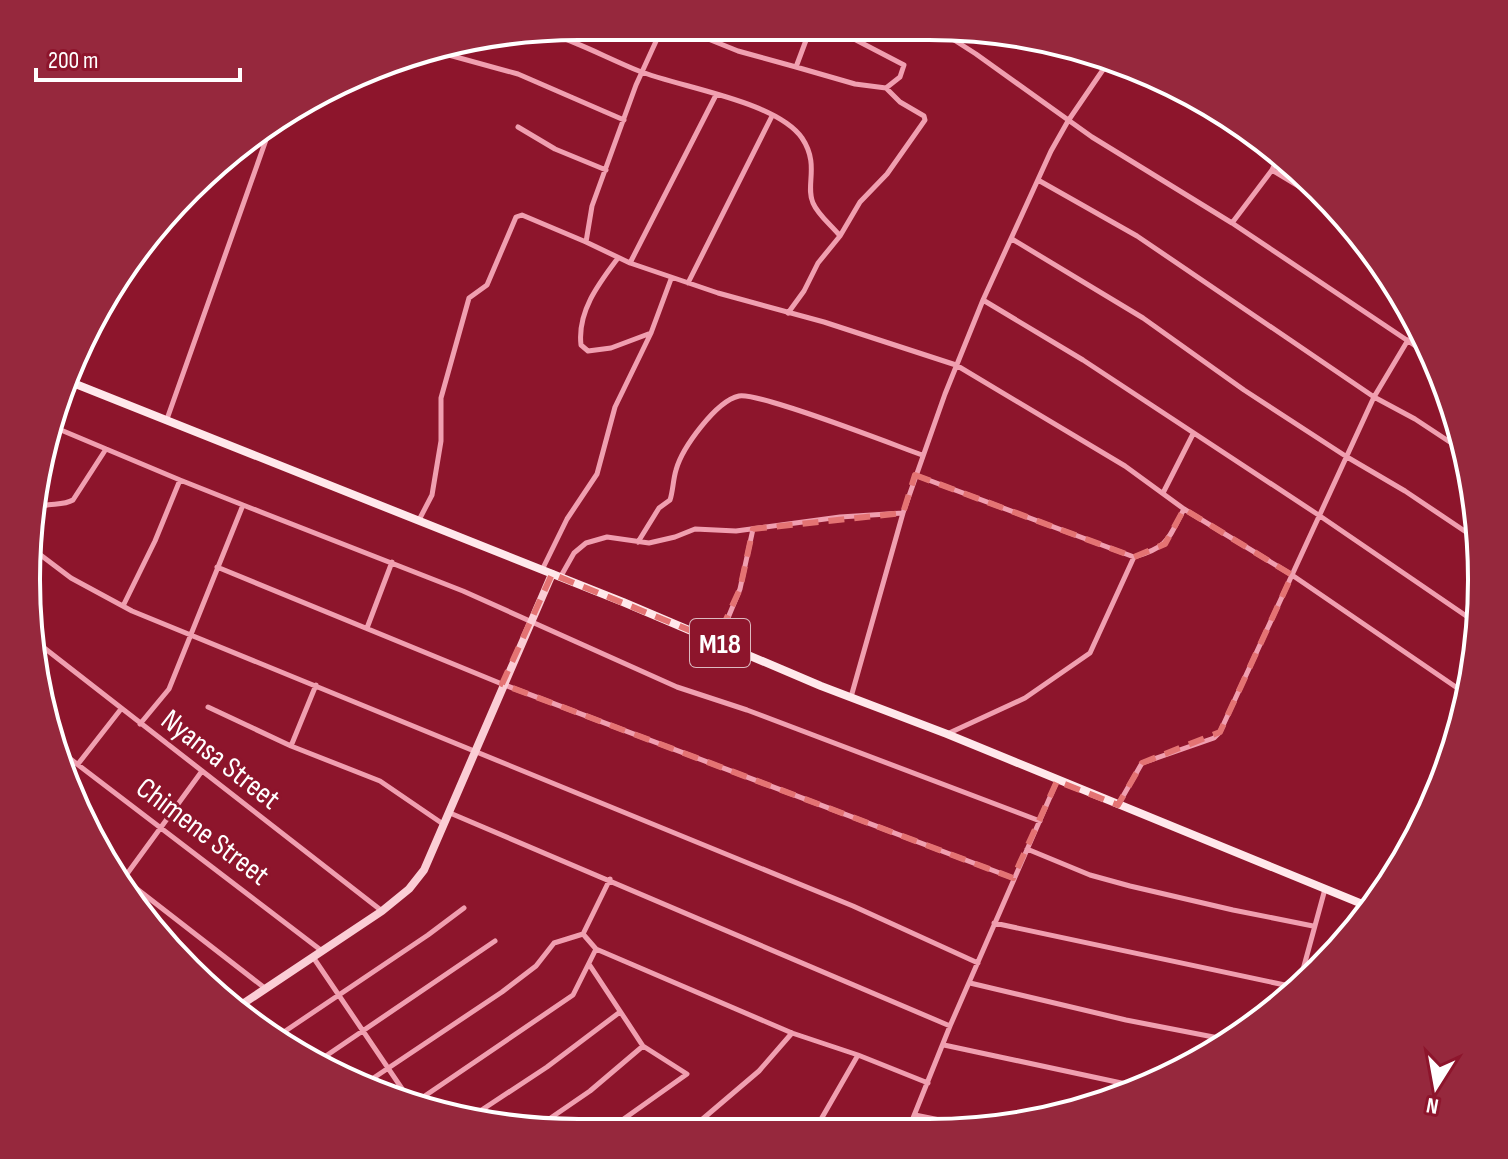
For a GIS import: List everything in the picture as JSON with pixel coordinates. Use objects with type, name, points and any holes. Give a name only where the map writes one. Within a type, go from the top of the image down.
[{"type":"main road","name":"M18","points":[[77,384],[1360,903]]},
{"type":"street","points":[[565,40],[643,73],[716,95],[786,122],[801,138],[813,169],[811,200],[840,236]]},
{"type":"street","points":[[586,242],[592,206],[657,40]]},
{"type":"street","points":[[711,40],[738,51],[855,84],[886,88],[900,102],[924,116],[925,120],[887,174],[860,202],[788,313]]},
{"type":"street","points":[[796,67],[806,40]]},
{"type":"street","points":[[856,40],[904,65],[900,77],[886,88]]},
{"type":"street","points":[[957,41],[1068,121],[1232,223],[1413,344]]},
{"type":"street","points":[[451,55],[518,74],[624,120]]},
{"type":"street","points":[[851,697],[915,475],[956,365],[1038,180],[1068,121],[1103,69]]},
{"type":"street","points":[[630,263],[716,95]]},
{"type":"street","points":[[688,283],[772,116]]},
{"type":"street","points":[[518,127],[555,149],[606,170]]},
{"type":"street","points":[[167,419],[266,141]]},
{"type":"street","points":[[1232,223],[1274,166]]},
{"type":"street","points":[[1272,170],[1294,183]]},
{"type":"street","points":[[1038,180],[1137,236],[1374,397],[1451,442]]},
{"type":"street","points":[[418,522],[432,495],[441,441],[441,398],[469,298],[487,285],[516,217],[522,215],[671,279],[956,365],[1125,466],[1184,509],[1292,575],[1457,688]]},
{"type":"street","points":[[1012,238],[1143,318],[1244,390],[1466,532]]},
{"type":"street","points":[[618,258],[593,293],[581,330],[581,345],[584,350],[595,352],[651,333]]},
{"type":"street","points":[[542,571],[561,528],[597,474],[615,407],[651,333],[671,279]]},
{"type":"street","points":[[983,300],[1083,360],[1467,616]]},
{"type":"street","points":[[1118,805],[1142,763],[1214,738],[1220,732],[1374,397],[1408,340]]},
{"type":"street","points":[[638,542],[659,508],[670,500],[676,468],[686,450],[709,417],[739,396],[775,403],[922,455]]},
{"type":"street","points":[[61,430],[392,562],[677,687],[747,710],[1040,821]]},
{"type":"street","points":[[1163,493],[1193,434]]},
{"type":"street","points":[[46,505],[73,500],[106,449]]},
{"type":"street","points":[[915,475],[1134,557],[1165,544],[1184,509]]},
{"type":"street","points":[[123,606],[180,480]]},
{"type":"street","points":[[140,724],[169,689],[243,505]]},
{"type":"street","points":[[245,1003],[382,911],[409,889],[424,870],[530,621],[556,576],[586,543],[607,537],[638,542],[667,540],[695,529],[720,532],[840,517],[903,513]]},
{"type":"street","points":[[718,642],[740,589],[753,529]]},
{"type":"street","points":[[41,555],[71,578],[123,606],[853,906],[978,963]]},
{"type":"street","points":[[947,734],[1025,698],[1090,653],[1134,557]]},
{"type":"street","points":[[367,629],[392,562]]},
{"type":"street","points":[[217,567],[502,684],[1013,878]]},
{"type":"street","name":"Nyansa Street","points":[[45,649],[382,911]]},
{"type":"street","points":[[291,746],[316,685]]},
{"type":"street","points":[[208,707],[291,746],[380,781],[444,824]]},
{"type":"street","points":[[78,764],[121,709]]},
{"type":"street","name":"Chimene Street","points":[[71,759],[322,951]]},
{"type":"street","points":[[128,873],[202,771]]},
{"type":"street","points":[[913,1119],[950,1026],[1057,781]]},
{"type":"street","points":[[449,812],[950,1026]]},
{"type":"street","points":[[1027,849],[1090,875],[1130,886],[1313,926]]},
{"type":"street","points":[[373,1078],[502,992],[536,966],[554,943],[583,934],[610,879]]},
{"type":"street","points":[[138,889],[266,989]]},
{"type":"street","points":[[1304,967],[1325,889]]},
{"type":"street","points":[[285,1031],[464,908]]},
{"type":"street","points":[[994,923],[1284,985]]},
{"type":"street","points":[[583,934],[596,949],[792,1033],[928,1083]]},
{"type":"street","points":[[327,1056],[495,941]]},
{"type":"street","points":[[425,1096],[573,995],[596,949]]},
{"type":"street","points":[[313,957],[401,1088]]},
{"type":"street","points":[[589,964],[643,1046],[686,1072],[687,1076],[624,1119]]},
{"type":"street","points":[[970,983],[1214,1037]]},
{"type":"street","points":[[482,1110],[547,1067],[620,1012]]},
{"type":"street","points":[[703,1119],[759,1071],[792,1033]]},
{"type":"street","points":[[944,1045],[1121,1083]]},
{"type":"street","points":[[550,1118],[590,1091],[643,1046]]},
{"type":"street","points":[[821,1119],[858,1055]]},
{"type":"street","points":[[915,1115],[934,1119]]},
{"type":"highlighted area","points":[[915,475],[1134,557],[1165,544],[1184,509],[1292,575],[1220,732],[1142,763],[1118,805],[1057,781],[1013,878],[502,684],[552,574],[716,641],[740,589],[753,529],[903,513]]}]
